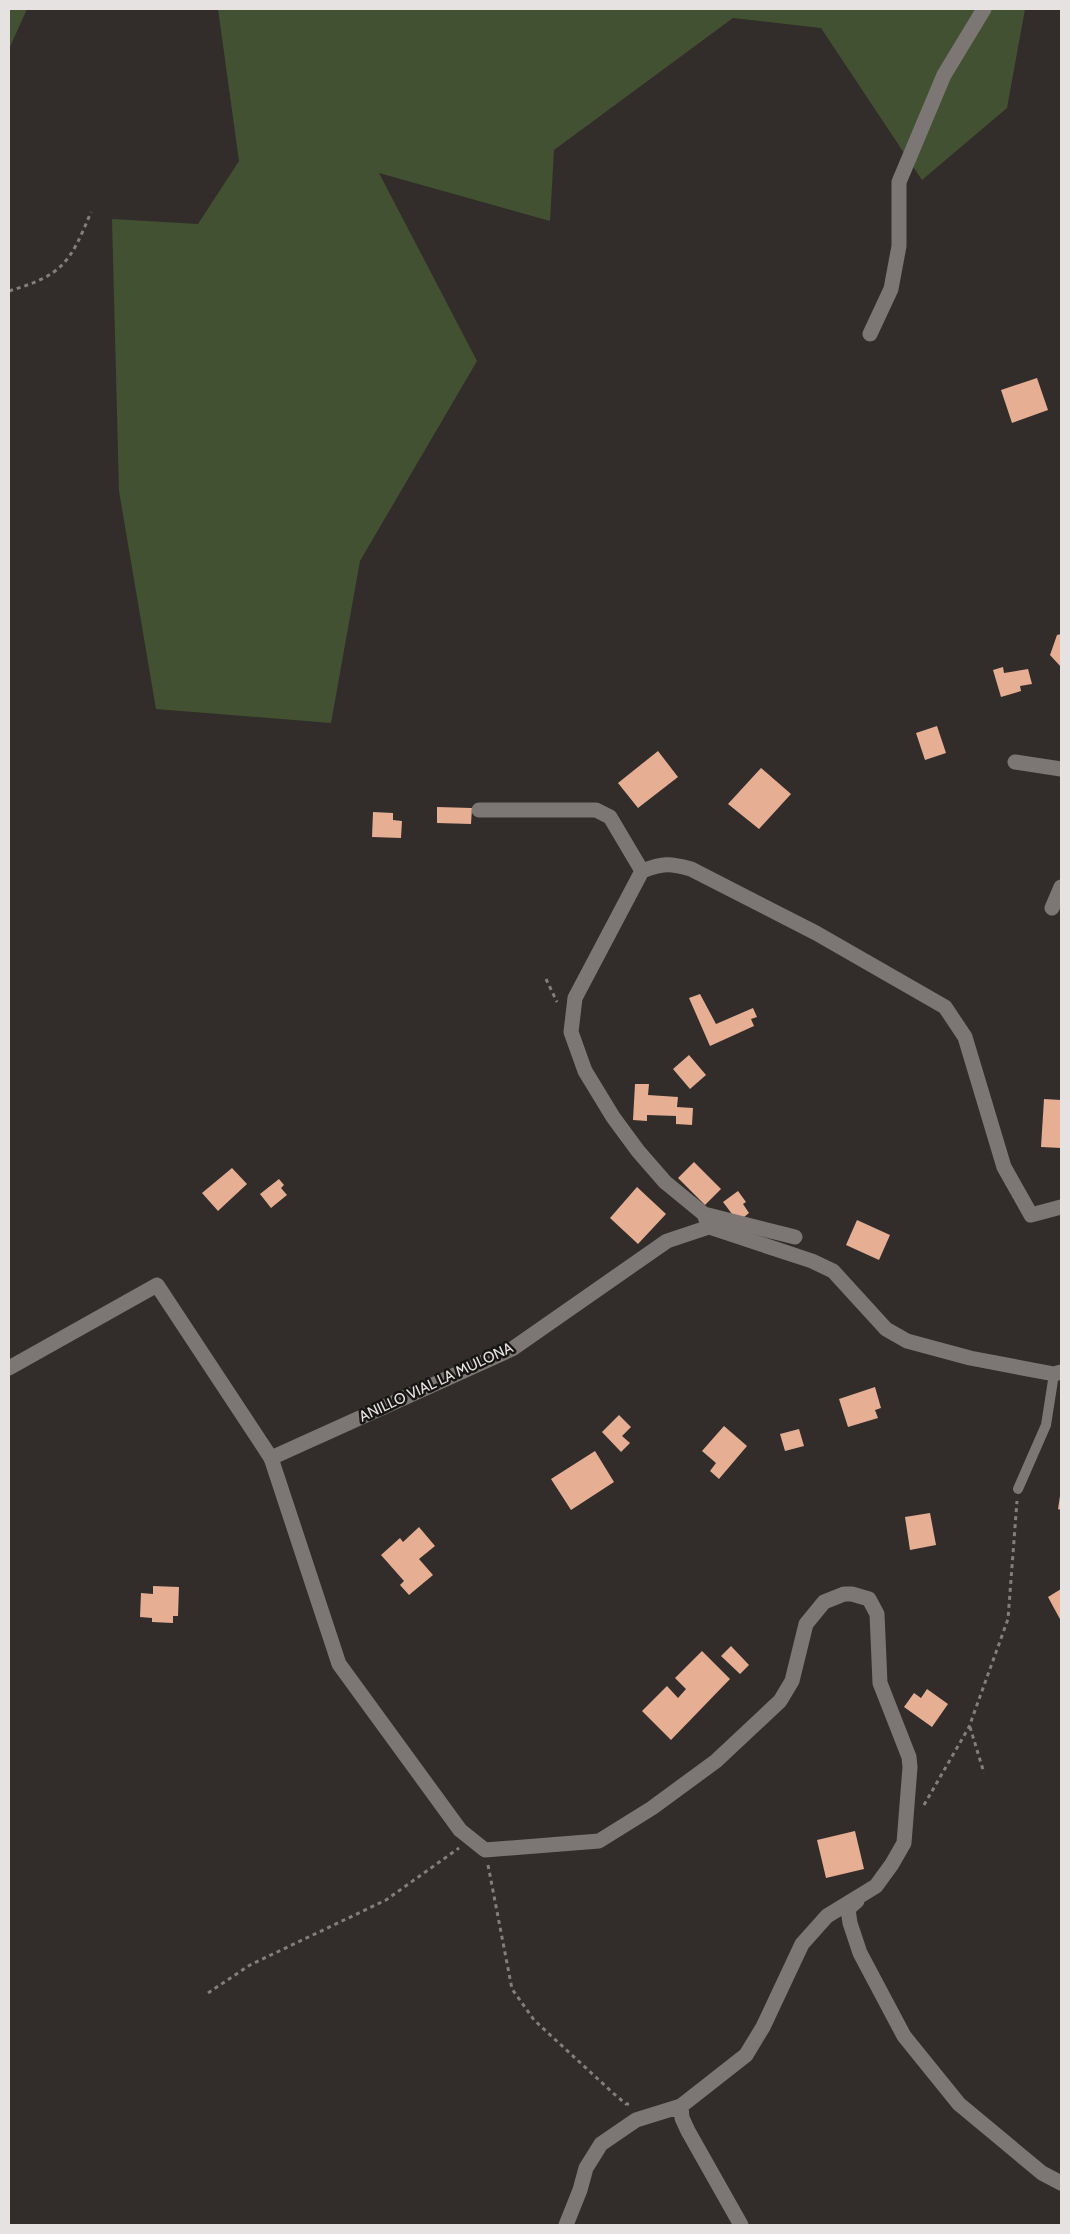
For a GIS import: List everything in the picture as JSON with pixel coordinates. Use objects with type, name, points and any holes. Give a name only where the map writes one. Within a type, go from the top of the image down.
[{"type":"street","points":[[870,334],[891,289],[898,246],[899,182],[944,75],[984,9]]},
{"type":"street","points":[[1015,762],[1061,769]]},
{"type":"street","points":[[479,810],[596,810],[610,818],[642,871]]},
{"type":"street","points":[[1058,1373],[970,1358],[907,1341],[886,1330],[833,1271],[812,1261],[706,1221],[666,1182],[638,1151],[613,1117],[586,1072],[571,1032],[575,998],[642,871],[658,865],[671,863],[691,869],[816,933],[945,1007],[965,1037],[1004,1167],[1031,1215],[1061,1208]]},
{"type":"street","points":[[1052,908],[1061,887]]},
{"type":"street","points":[[706,1221],[795,1237]]},
{"type":"street","name":"ANILLO VIAL LA MULONA","points":[[271,1458],[512,1349],[667,1241],[706,1221]]},
{"type":"street","points":[[9,1368],[157,1285],[271,1458],[338,1664],[460,1830],[485,1850],[599,1841],[652,1808],[716,1761],[780,1701],[792,1681],[806,1624],[824,1602],[833,1597],[852,1594],[869,1599],[877,1614],[880,1683],[909,1757],[910,1767],[904,1843],[876,1886],[827,1916],[802,1944],[763,2028],[746,2055],[681,2106],[636,2120],[601,2144],[586,2168],[580,2190],[566,2225]]},
{"type":"street","points":[[862,1896],[848,1909],[850,1923],[860,1954],[904,2036],[959,2104],[1042,2173],[1061,2183]]},
{"type":"street","points":[[681,2106],[682,2118],[688,2131],[741,2225]]},
{"type":"lane","points":[[1018,1489],[1046,1425],[1058,1373]]},
{"type":"path","points":[[9,291],[36,283],[54,274],[76,248],[91,212]]},
{"type":"path","points":[[919,1813],[969,1727],[1008,1620],[1018,1489]]},
{"type":"path","points":[[969,1727],[984,1773]]},
{"type":"path","points":[[208,1993],[250,1965],[386,1900],[472,1839]]},
{"type":"path","points":[[485,1850],[512,1989],[541,2027],[626,2104],[635,2104]]},
{"type":"green space","points":[[9,9],[27,9],[9,49]]},
{"type":"green space","points":[[218,9],[1025,9],[1007,108],[922,180],[821,28],[733,18],[554,150],[550,221],[379,173],[477,361],[360,561],[331,723],[156,709],[119,491],[112,219],[198,224],[239,161]]},
{"type":"building","points":[[1037,378],[1048,410],[1012,423],[1001,390]]},
{"type":"building","points":[[1061,634],[1061,667],[1050,655],[1057,635]]},
{"type":"building","points":[[1003,667],[1004,673],[1028,669],[1032,684],[1020,686],[1021,691],[1001,697],[993,670]]},
{"type":"building","points":[[937,726],[946,753],[925,760],[916,733]]},
{"type":"building","points":[[658,751],[678,777],[638,808],[618,783]]},
{"type":"building","points":[[761,768],[791,794],[759,829],[728,804]]},
{"type":"building","points":[[437,807],[472,808],[471,824],[437,823]]},
{"type":"building","points":[[373,812],[393,813],[393,820],[402,821],[401,838],[372,837]]},
{"type":"building","points":[[700,994],[716,1024],[753,1008],[757,1017],[751,1019],[754,1026],[710,1046],[689,998]]},
{"type":"building","points":[[689,1055],[706,1075],[690,1089],[673,1069]]},
{"type":"building","points":[[635,1084],[649,1084],[648,1095],[678,1097],[677,1107],[693,1108],[692,1125],[676,1124],[676,1116],[647,1115],[647,1121],[633,1120]]},
{"type":"building","points":[[1044,1099],[1061,1100],[1061,1148],[1041,1147]]},
{"type":"building","points":[[694,1162],[721,1189],[705,1205],[678,1178]]},
{"type":"building","points":[[232,1168],[247,1184],[218,1211],[202,1193]]},
{"type":"building","points":[[279,1179],[284,1185],[281,1188],[287,1195],[271,1208],[260,1194]]},
{"type":"building","points":[[637,1187],[666,1214],[638,1244],[610,1218]]},
{"type":"building","points":[[738,1191],[746,1202],[743,1204],[749,1213],[738,1222],[723,1202]]},
{"type":"building","points":[[857,1220],[890,1235],[879,1260],[846,1245]]},
{"type":"building","points":[[875,1387],[881,1408],[875,1410],[878,1418],[848,1427],[839,1399]]},
{"type":"building","points":[[619,1415],[631,1427],[622,1436],[630,1443],[621,1452],[602,1432]]},
{"type":"building","points":[[724,1426],[747,1446],[719,1479],[710,1471],[716,1463],[702,1451]]},
{"type":"building","points":[[799,1429],[804,1446],[785,1451],[780,1434]]},
{"type":"building","points":[[595,1451],[614,1482],[571,1510],[551,1479]]},
{"type":"building","points":[[1061,1496],[1061,1510],[1058,1509]]},
{"type":"building","points":[[930,1513],[936,1545],[910,1550],[905,1517]]},
{"type":"building","points":[[419,1527],[435,1546],[419,1559],[433,1575],[409,1595],[400,1585],[404,1581],[381,1555],[400,1538],[403,1542]]},
{"type":"building","points":[[153,1586],[179,1587],[178,1616],[173,1616],[173,1623],[152,1622],[152,1618],[140,1617],[141,1593],[153,1594]]},
{"type":"building","points":[[1061,1589],[1061,1621],[1048,1597]]},
{"type":"building","points":[[731,1646],[749,1665],[740,1674],[721,1656]]},
{"type":"building","points":[[702,1651],[730,1679],[671,1740],[642,1711],[667,1686],[678,1698],[686,1689],[675,1678]]},
{"type":"building","points":[[927,1689],[948,1704],[932,1727],[904,1707],[914,1693],[921,1698]]},
{"type":"building","points":[[855,1831],[864,1869],[826,1878],[817,1840]]}]
